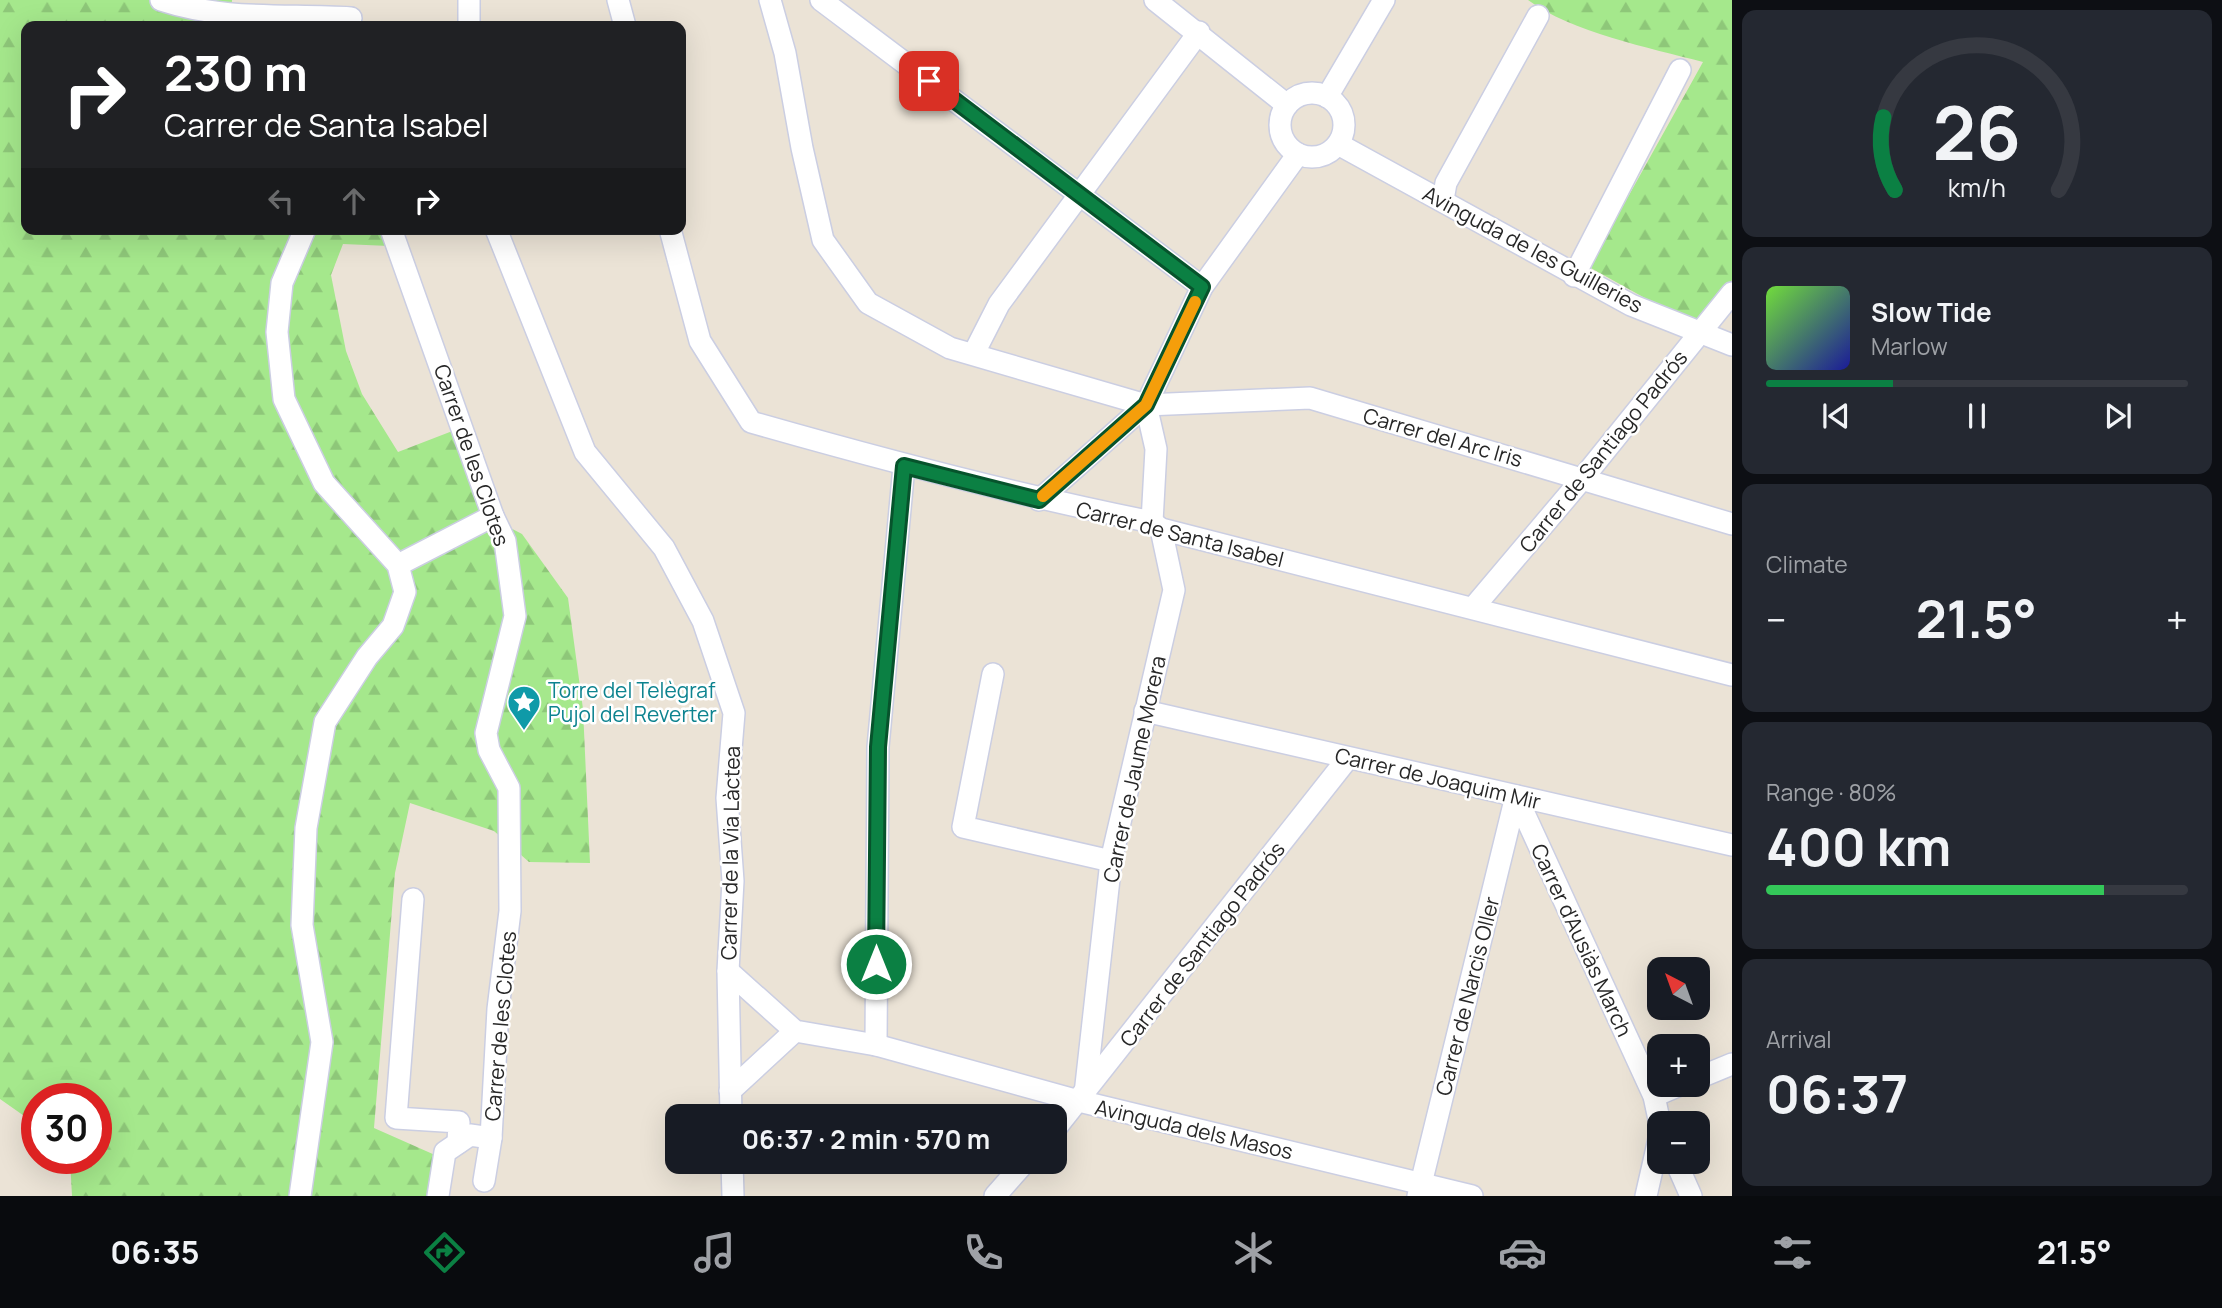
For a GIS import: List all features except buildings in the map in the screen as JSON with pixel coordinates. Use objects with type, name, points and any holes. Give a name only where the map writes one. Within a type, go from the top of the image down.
[{"type":"street","points":[[161,0],[196,12],[275,18],[351,15]]},
{"type":"street","points":[[469,21],[470,0]]},
{"type":"street","points":[[618,0],[624,21]]},
{"type":"street","name":"Carrer del Arc Iris","points":[[770,0],[785,53],[802,148],[823,240],[867,303],[950,348],[1146,405],[1197,405],[1310,398],[1732,524]]},
{"type":"street","points":[[821,0],[1202,287]]},
{"type":"street","points":[[1155,0],[1287,105]]},
{"type":"street","points":[[1327,97],[1384,0]]},
{"type":"street","points":[[1443,200],[1446,183],[1538,16]]},
{"type":"street","points":[[974,353],[999,304],[1199,33]]},
{"type":"street","points":[[1574,276],[1680,70]]},
{"type":"street","points":[[1307,93],[1327,97],[1342,112],[1344,121],[1338,144],[1324,155],[1309,158],[1298,154],[1284,142],[1280,131],[1282,115],[1287,105],[1307,93]]},
{"type":"street","name":"Avinguda de les Guilleries","points":[[1338,144],[1443,200],[1574,276],[1631,305],[1732,345]]},
{"type":"street","points":[[1039,500],[1146,405],[1202,287],[1298,154]]},
{"type":"street","points":[[300,1196],[322,1042],[302,925],[306,828],[325,722],[367,657],[393,626],[405,592],[398,565],[324,483],[284,399],[277,332],[282,283],[302,235]]},
{"type":"street","name":"Carrer de les Clotes","points":[[393,235],[493,516],[505,541],[515,616],[486,733],[489,750],[509,788],[510,911],[498,1009],[491,1138],[484,1181]]},
{"type":"street","name":"Carrer de la Via Làctea","points":[[498,235],[584,452],[664,548],[703,621],[734,713],[727,798],[733,881],[728,971],[731,1104]]},
{"type":"street","name":"Carrer de Santa Isabel","points":[[672,235],[700,341],[751,422],[904,466],[1156,526],[1732,674]]},
{"type":"street","name":"Carrer de Santiago Padrós","points":[[1473,608],[1583,478],[1732,293]]},
{"type":"street","name":"Carrer de Jaume Morera","points":[[1082,1098],[1111,861],[1174,590],[1156,526],[1156,449],[1146,405]]},
{"type":"street","points":[[876,1045],[878,747],[904,466]]},
{"type":"street","points":[[398,565],[493,516]]},
{"type":"street","points":[[993,674],[963,827],[1111,861]]},
{"type":"street","name":"Carrer de Joaquim Mir","points":[[1145,711],[1732,845]]},
{"type":"street","name":"Carrer de Santiago Padrós","points":[[1067,1115],[1348,758]]},
{"type":"street","name":"Carrer d'Ausiàs March","points":[[1516,796],[1647,1081]]},
{"type":"street","name":"Carrer de Narcis Oller","points":[[1420,1189],[1516,796]]},
{"type":"street","points":[[413,899],[396,1118],[459,1122],[458,1143]]},
{"type":"street","points":[[728,971],[795,1031],[730,1091]]},
{"type":"street","name":"Avinguda dels Masos","points":[[795,1031],[876,1045],[1420,1189],[1472,1196]]},
{"type":"street","points":[[1710,1073],[1732,1064]]},
{"type":"street","points":[[438,1196],[445,1152],[470,1135],[491,1138]]},
{"type":"street","points":[[732,1174],[733,1196]]},
{"type":"street","points":[[995,1196],[1015,1174]]},
{"type":"street","points":[[1646,1196],[1651,1174]]},
{"type":"street","points":[[1682,1174],[1692,1196]]},
{"type":"green space","points":[[0,0],[232,0],[231,21],[21,21],[21,235],[386,235],[389,246],[343,244],[331,275],[346,351],[362,394],[398,452],[455,430],[482,513],[522,534],[568,598],[583,709],[590,863],[529,862],[494,831],[410,803],[395,873],[374,1128],[435,1155],[432,1196],[72,1196],[71,1174],[112,1174],[112,1083],[21,1083],[21,1114],[0,1099]]},
{"type":"green space","points":[[1528,0],[1732,0],[1732,280],[1701,322],[1652,302],[1589,267],[1703,62],[1588,30]]},
{"type":"slow traffic","points":[[1043,496],[1146,405],[1195,302]]},
{"type":"place","name":"Torre del Telègraf Pujol del Reverter","points":[[524,732]]},
{"type":"route","points":[[876,964],[878,747],[904,466],[1039,500],[1146,405],[1202,287],[929,81]]}]
